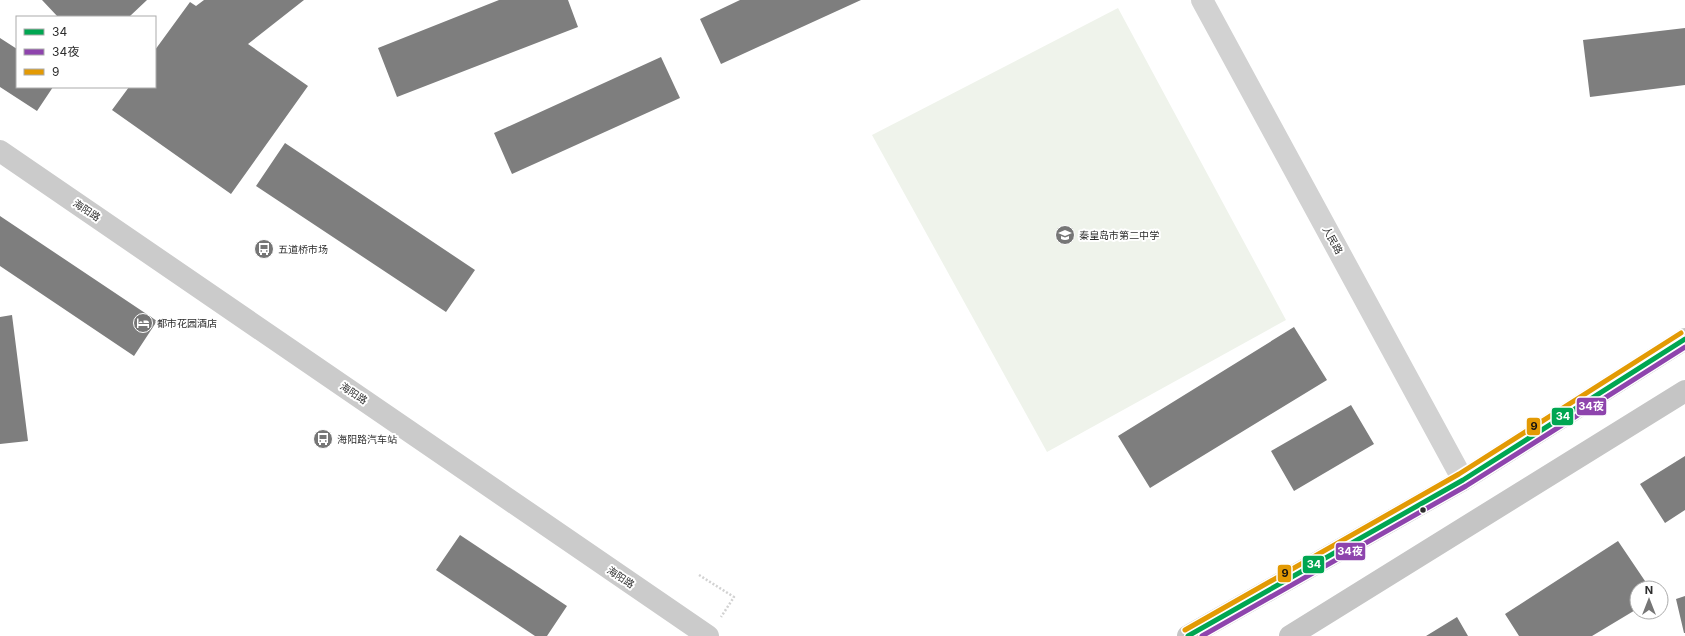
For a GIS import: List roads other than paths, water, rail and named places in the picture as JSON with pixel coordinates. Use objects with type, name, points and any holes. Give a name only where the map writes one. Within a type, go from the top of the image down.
[{"type":"main road","name":"海阳路","points":[[0,151],[708,636]]},
{"type":"main road","points":[[1188,636],[1462,480],[1685,339]]},
{"type":"main road","points":[[1290,636],[1685,392]]},
{"type":"street","name":"人民路","points":[[1202,0],[1462,480]]},
{"type":"place","name":"秦皇岛市第二中学","points":[[1065,235]]},
{"type":"place","name":"五道桥市场","points":[[264,249]]},
{"type":"place","name":"都市花园酒店","points":[[143,323]]},
{"type":"place","name":"海阳路汽车站","points":[[323,439]]}]
